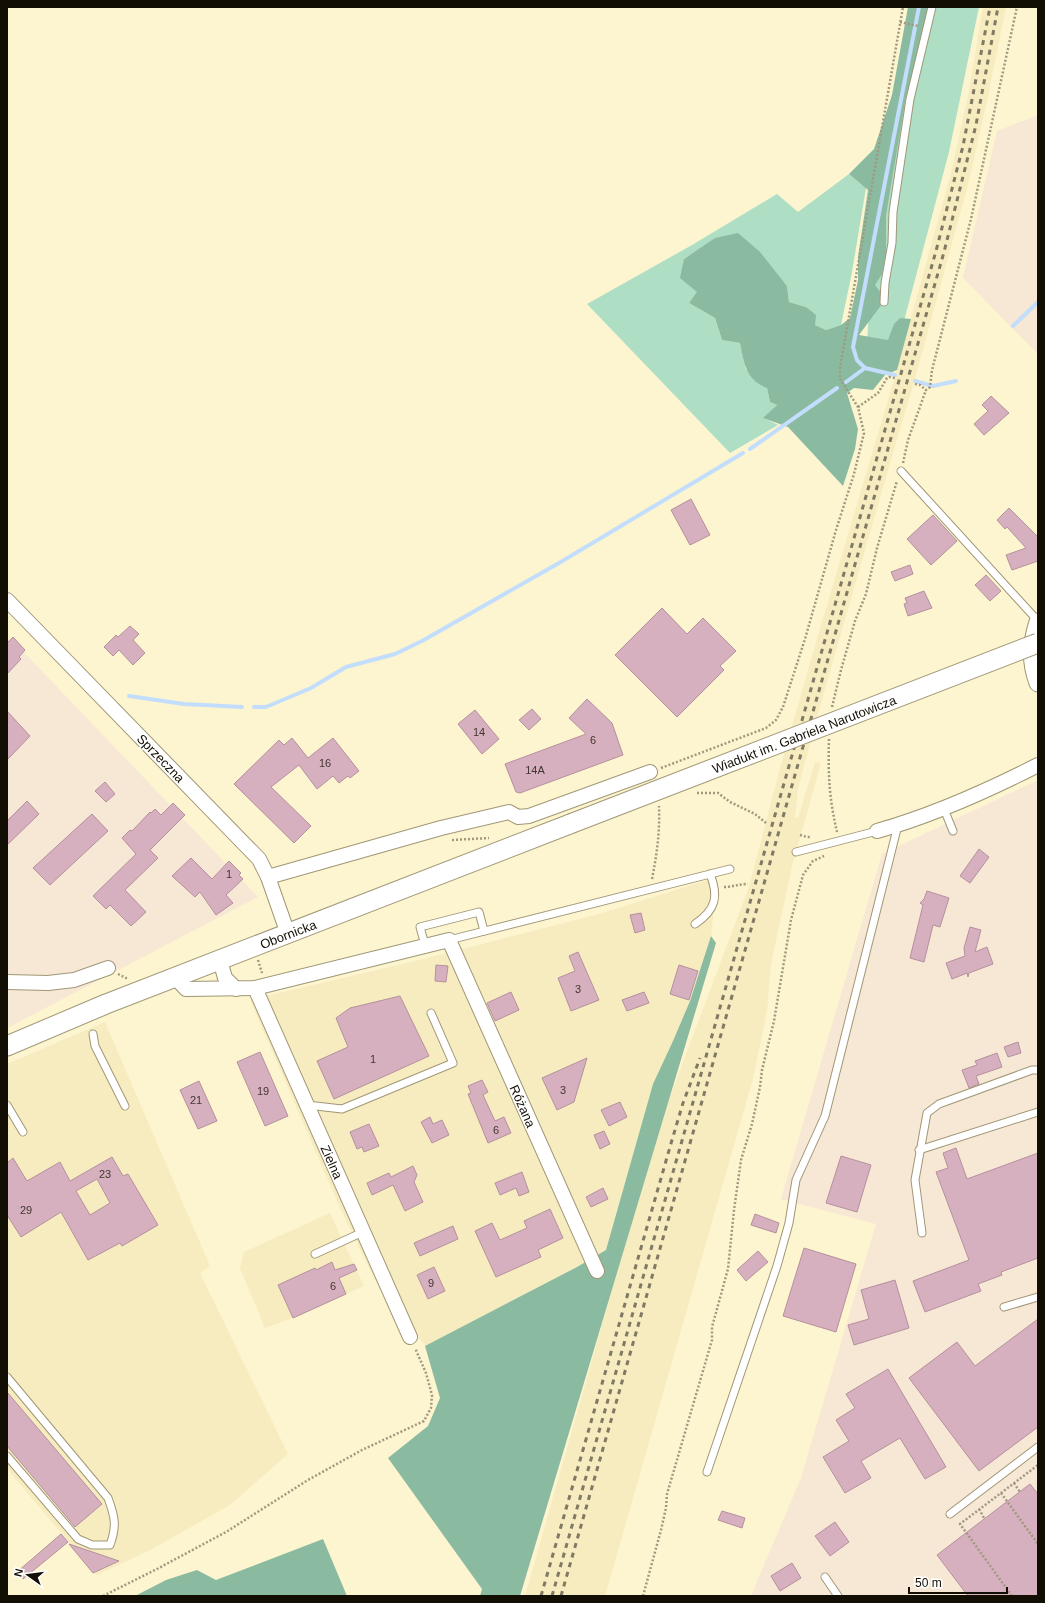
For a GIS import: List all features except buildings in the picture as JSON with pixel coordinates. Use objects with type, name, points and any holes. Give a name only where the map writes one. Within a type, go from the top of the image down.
[{"type":"main road","name":"Wiadukt im. Gabriela Narutowicza","points":[[570,824],[1038,643]]},
{"type":"main road","name":"Obornicka","points":[[7,1046],[106,1004],[570,824]]},
{"type":"street","name":"Sprzeczna","points":[[7,600],[259,859],[268,877],[288,934]]},
{"type":"street","points":[[1038,622],[1033,638],[1032,651],[1033,664],[1038,683]]},
{"type":"street","points":[[877,831],[944,809],[985,792],[1038,765]]},
{"type":"street","points":[[268,877],[441,828],[509,812],[518,817],[529,816],[650,772]]},
{"type":"street","points":[[176,977],[186,989],[255,988],[449,940]]},
{"type":"street","name":"Różana","points":[[449,940],[597,1271]]},
{"type":"street","points":[[220,960],[225,978],[236,989]]},
{"type":"street","points":[[7,982],[48,983],[74,980],[108,968]]},
{"type":"street","name":"Zielna","points":[[255,988],[410,1336]]},
{"type":"lane","points":[[884,302],[885,283],[892,243],[893,212],[908,107],[932,7]]},
{"type":"lane","points":[[901,471],[1038,622]]},
{"type":"lane","points":[[944,809],[953,831]]},
{"type":"lane","points":[[707,1472],[777,1266],[789,1223],[796,1180],[825,1116],[881,905],[898,825]]},
{"type":"lane","points":[[796,852],[877,831]]},
{"type":"lane","points":[[449,940],[730,869]]},
{"type":"lane","points":[[695,924],[704,918],[712,907],[715,887],[710,874]]},
{"type":"lane","points":[[425,945],[420,928],[479,912],[484,931]]},
{"type":"lane","points":[[307,1105],[342,1109],[454,1063],[431,1013]]},
{"type":"lane","points":[[93,1034],[95,1046],[125,1106]]},
{"type":"lane","points":[[922,1233],[914,1180],[927,1113],[939,1104],[1032,1070],[1038,1070]]},
{"type":"lane","points":[[7,1105],[23,1132]]},
{"type":"lane","points":[[919,1150],[1038,1112]]},
{"type":"lane","points":[[315,1254],[363,1232]]},
{"type":"lane","points":[[1004,1307],[1038,1297]]},
{"type":"lane","points":[[7,1377],[108,1498],[115,1518],[115,1532],[110,1546],[92,1545],[78,1539],[7,1456]]},
{"type":"lane","points":[[950,1514],[1038,1447]]},
{"type":"lane","points":[[825,1577],[838,1596]]},
{"type":"path","points":[[650,772],[766,728],[776,720],[783,707],[805,639],[836,530],[854,474],[864,433],[858,407],[840,379],[840,368],[900,22],[904,7]]},
{"type":"path","points":[[831,713],[840,670],[866,594],[877,548],[901,471],[908,440],[926,390],[930,387],[932,370],[971,219],[1017,7]]},
{"type":"path","points":[[900,22],[920,26]]},
{"type":"path","points":[[858,407],[878,393],[887,378],[895,378]]},
{"type":"path","points":[[915,384],[920,385],[926,390]]},
{"type":"path","points":[[643,1596],[661,1530],[666,1508],[667,1494],[712,1340],[712,1328],[728,1269],[741,1160],[752,1124],[762,1070],[774,1021],[791,920],[803,875],[808,866],[813,861],[835,850],[839,841],[831,807],[828,785],[830,733]]},
{"type":"path","points":[[697,793],[718,793],[730,802],[755,814],[766,823]]},
{"type":"path","points":[[650,889],[657,857],[660,826],[659,802]]},
{"type":"path","points":[[470,839],[489,838]]},
{"type":"path","points":[[715,887],[748,884]]},
{"type":"path","points":[[103,1596],[226,1532],[308,1480],[362,1450],[424,1420],[431,1408],[432,1395],[426,1373],[410,1336]]},
{"type":"path","points":[[1012,1596],[960,1524],[1038,1465]]},
{"type":"path","points":[[1035,1467],[1038,1472]]},
{"type":"path","points":[[1014,1483],[1020,1492]]},
{"type":"path","points":[[1001,1493],[1038,1544]]},
{"type":"path","points":[[979,1510],[984,1518]]},
{"type":"shaded area","points":[[983,7],[1006,7],[969,181],[913,386],[822,699],[798,789],[795,817],[798,818],[815,762],[821,763],[792,866],[775,945],[771,965],[767,1011],[753,1079],[605,1596],[525,1596],[657,1131],[749,887],[780,768],[893,383],[950,177],[968,96]]},
{"type":"shaded area","points":[[1038,115],[1038,354],[963,278],[997,131]]},
{"type":"shaded area","points":[[14,642],[258,897],[7,1028],[7,649]]},
{"type":"shaded area","points":[[1038,780],[1038,1596],[751,1596],[801,1478],[876,1224],[781,1199],[882,854]]},
{"type":"shaded area","points":[[717,877],[711,936],[690,1001],[653,1084],[606,1250],[577,1267],[425,1346],[374,1279],[337,1201],[250,1000],[419,960],[599,914]]},
{"type":"shaded area","points":[[105,1022],[210,1266],[200,1273],[288,1454],[230,1505],[152,1549],[97,1575],[7,1469],[7,1064]]},
{"type":"shaded area","points":[[330,1213],[364,1286],[293,1318],[265,1328],[240,1268],[244,1252]]},
{"type":"green space","points":[[908,7],[930,7],[906,97],[886,215],[886,253],[882,274],[875,285],[882,294],[882,304],[859,335],[888,340],[894,324],[900,318],[911,319],[897,370],[885,375],[873,390],[854,388],[847,393],[858,429],[855,449],[843,486],[788,427],[763,418],[777,405],[770,402],[767,388],[760,385],[750,376],[745,364],[740,343],[722,340],[715,318],[689,303],[697,292],[680,278],[684,259],[715,238],[738,233],[760,252],[787,286],[789,302],[806,307],[816,315],[815,325],[826,330],[841,325],[850,318],[858,280],[858,257],[868,190],[849,174],[874,149],[892,95]]},
{"type":"green space","points":[[915,7],[979,7],[949,152],[896,351],[867,344],[875,210]]},
{"type":"green space","points":[[849,174],[866,188],[852,272],[841,325],[826,330],[815,325],[806,307],[789,302],[787,286],[776,273],[698,250],[684,259],[698,292],[689,303],[715,318],[722,340],[740,343],[746,369],[767,388],[770,402],[777,405],[764,418],[778,425],[730,453],[587,304],[692,245],[777,194],[798,212]]},
{"type":"green space","points":[[711,936],[716,943],[520,1596],[480,1596],[482,1589],[388,1458],[428,1426],[440,1398],[425,1346],[577,1267],[606,1250],[653,1084],[690,1001]]},
{"type":"green space","points":[[323,1539],[347,1596],[135,1596],[166,1580],[197,1570],[216,1580]]},
{"type":"waterway","points":[[865,368],[857,360],[853,347],[919,7]]},
{"type":"waterway","points":[[1013,326],[1038,302]]},
{"type":"waterway","points":[[846,382],[865,368],[895,375]]},
{"type":"waterway","points":[[915,381],[933,386],[956,381]]},
{"type":"waterway","points":[[750,449],[837,388]]},
{"type":"waterway","points":[[254,707],[266,707],[311,688],[346,667],[395,654],[422,641],[559,563],[743,453]]},
{"type":"waterway","points":[[129,696],[184,704],[242,707]]},
{"type":"railway","points":[[552,1596],[936,251],[963,146],[990,7]]},
{"type":"railway","points":[[561,1596],[944,252],[976,125],[998,7]]},
{"type":"railway","points":[[541,1596],[672,1140],[683,1103],[700,1058]]}]
